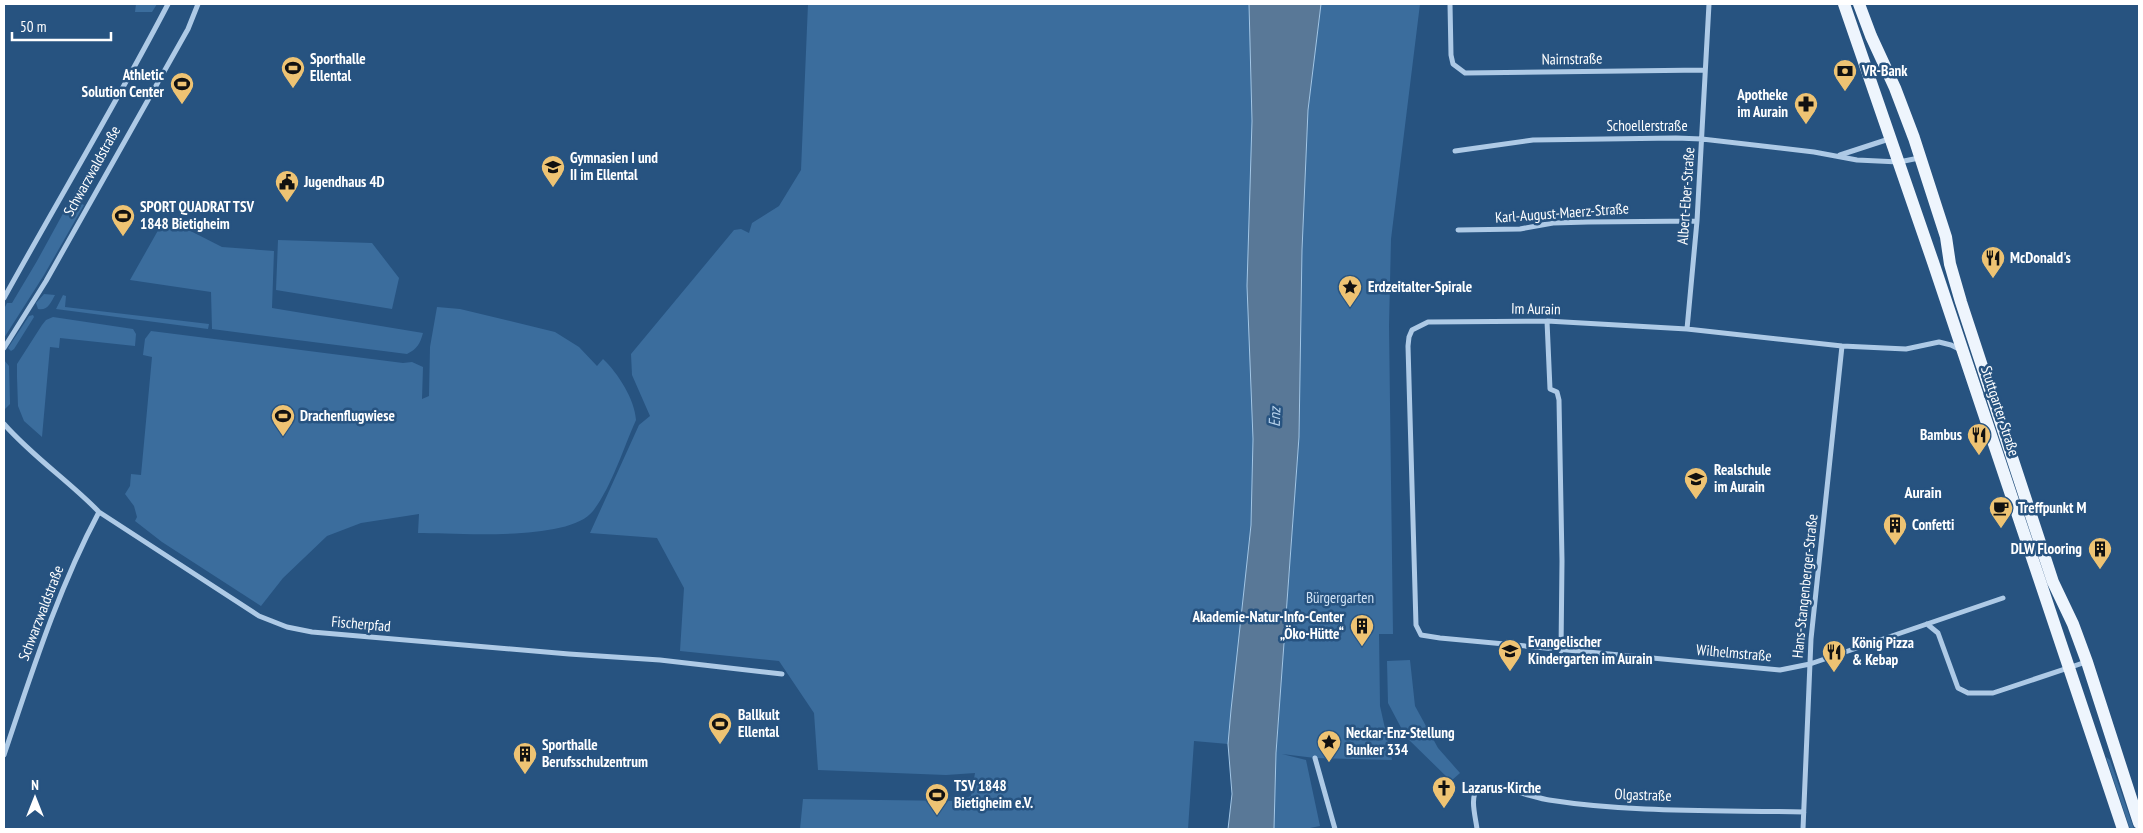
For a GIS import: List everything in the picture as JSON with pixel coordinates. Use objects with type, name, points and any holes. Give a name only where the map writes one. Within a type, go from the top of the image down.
[{"type":"main road","name":"Stuttgarter Straße","points":[[1844,4],[1964,352],[2123,829]]},
{"type":"main road","name":"Stuttgarter Straße","points":[[1859,4],[1871,36],[1905,111],[1944,232],[1950,264],[1961,302],[2002,428],[2053,582],[2073,624],[2087,662],[2139,823]]},
{"type":"street","name":"Schwarzwaldstraße","points":[[4,298],[68,180],[128,81],[168,4]]},
{"type":"street","name":"Schwarzwaldstraße","points":[[4,348],[46,281],[188,28],[198,4]]},
{"type":"street","name":"Nairnstraße","points":[[1450,4],[1451,55],[1453,64],[1465,73],[1704,70]]},
{"type":"street","name":"Albert-Eber-Straße","points":[[1687,329],[1697,221],[1709,4]]},
{"type":"street","name":"Schoellerstraße","points":[[1455,151],[1533,140],[1702,139],[1840,155],[1857,160],[1899,162],[1920,158]]},
{"type":"street","name":"Schoellerstraße","points":[[1840,155],[1890,139]]},
{"type":"street","name":"Karl-August-Maerz-Straße","points":[[1458,230],[1520,229],[1553,223],[1697,221]]},
{"type":"street","points":[[1547,321],[1550,389],[1556,392],[1559,400],[1562,561],[1561,651]]},
{"type":"street","name":"Im Aurain","points":[[1421,635],[1415,618],[1409,337],[1412,330],[1428,322],[1547,321],[1687,329],[1842,346],[1906,349],[1939,342],[1951,345],[1964,352]]},
{"type":"street","name":"Hans-Stangenberger-Straße","points":[[1803,829],[1810,664],[1842,346]]},
{"type":"street","name":"Fischerpfad","points":[[4,424],[20,442],[100,512],[259,616],[288,627],[312,632],[660,660],[782,674]]},
{"type":"street","name":"Schwarzwaldstraße","points":[[4,755],[53,614],[81,546],[100,512]]},
{"type":"street","name":"Wilhelmstraße","points":[[1421,635],[1561,651],[1780,670],[1810,664],[2003,598]]},
{"type":"street","points":[[1927,624],[1938,633],[1958,688],[1968,693],[1993,693],[2087,662]]},
{"type":"street","points":[[1315,758],[1335,829]]},
{"type":"street","name":"Olgastraße","points":[[1477,829],[1475,793],[1484,786],[1541,799],[1601,806],[1804,812]]},
{"type":"green space","points":[[136,4],[157,4],[152,12],[135,12]]},
{"type":"green space","points":[[808,4],[1249,4],[1252,121],[1253,439],[1251,525],[1228,744],[1194,741],[1188,829],[800,829],[803,799],[957,801],[971,796],[975,773],[946,775],[818,770],[814,713],[779,661],[680,651],[684,588],[657,538],[590,533],[639,425],[650,416],[632,375],[631,354],[734,230],[741,229],[749,233],[752,223],[779,206],[801,170]]},
{"type":"green space","name":"Bürgergarten","points":[[1321,4],[1420,4],[1391,239],[1389,326],[1393,634],[1379,634],[1380,706],[1392,760],[1315,758],[1282,754],[1306,760],[1320,826],[1305,829],[1274,829],[1276,754],[1299,437],[1302,250],[1308,110]]},
{"type":"green space","points":[[77,188],[83,192],[78,202],[84,205],[44,275],[4,338],[4,309],[7,303],[12,303]]},
{"type":"green space","points":[[165,218],[222,247],[274,251],[272,308],[423,333],[419,343],[416,348],[407,354],[212,329],[211,292],[130,280]]},
{"type":"green space","points":[[278,240],[372,243],[399,278],[392,309],[276,290]]},
{"type":"green space","points":[[44,294],[55,295],[47,307],[38,309],[36,303]]},
{"type":"green space","points":[[63,295],[66,296],[65,307],[209,324],[208,329],[56,309]]},
{"type":"green space","points":[[437,307],[460,309],[555,332],[579,347],[597,366],[603,359],[620,379],[633,404],[636,420],[617,467],[600,501],[593,511],[580,521],[561,528],[511,534],[418,533],[419,514],[361,523],[327,536],[283,578],[261,606],[162,542],[135,521],[137,517],[134,506],[125,494],[130,486],[131,474],[141,475],[152,357],[143,355],[145,339],[151,331],[403,363],[412,362],[423,367],[422,399],[429,396],[430,347]]},
{"type":"green space","points":[[33,315],[34,317],[11,351],[8,348],[29,316]]},
{"type":"green space","points":[[53,317],[133,329],[136,334],[135,346],[60,338],[59,348],[50,347],[42,437],[24,421],[18,406],[17,364],[42,325],[46,320]]},
{"type":"green space","points":[[4,360],[9,366],[10,404],[5,409]]},
{"type":"green space","points":[[1410,660],[1415,706],[1438,748],[1460,773],[1451,781],[1406,737],[1388,703],[1387,661]]},
{"type":"green space","points":[[2106,757],[2110,760],[2134,829],[2130,829]]},
{"type":"water","name":"Enz","points":[[1249,4],[1321,4],[1308,110],[1302,250],[1299,437],[1276,753],[1274,829],[1228,829],[1232,794],[1228,744],[1251,525],[1253,439],[1247,286],[1252,121]]},
{"type":"place","name":"Sporthalle Ellental","points":[[293,89]]},
{"type":"place","name":"VR-Bank","points":[[1845,92]]},
{"type":"place","name":"Athletic Solution Center","points":[[182,105]]},
{"type":"place","name":"Apotheke im Aurain","points":[[1806,125]]},
{"type":"place","name":"Gymnasien I und II im Ellental","points":[[553,188]]},
{"type":"place","name":"Jugendhaus 4D","points":[[287,203]]},
{"type":"place","name":"SPORT QUADRAT TSV 1848 Bietigheim","points":[[123,237]]},
{"type":"place","name":"McDonald's","points":[[1993,279]]},
{"type":"place","name":"Erdzeitalter-Spirale","points":[[1350,308]]},
{"type":"place","name":"Drachenflugwiese","points":[[283,437]]},
{"type":"place","name":"Bambus","points":[[1979,456]]},
{"type":"place","name":"Realschule im Aurain","points":[[1696,500]]},
{"type":"place","name":"Treffpunkt M","points":[[2001,529]]},
{"type":"place","name":"Confetti","points":[[1895,546]]},
{"type":"place","name":"DLW Flooring","points":[[2100,570]]},
{"type":"place","name":"Akademie-Natur-Info-Center „Öko-Hütte“","points":[[1362,647]]},
{"type":"place","name":"Evangelischer Kindergarten im Aurain","points":[[1510,672]]},
{"type":"place","name":"König Pizza & Kebap","points":[[1834,673]]},
{"type":"place","name":"Ballkult Ellental","points":[[720,745]]},
{"type":"place","name":"Neckar-Enz-Stellung Bunker 334","points":[[1329,763]]},
{"type":"place","name":"Sporthalle Berufsschulzentrum","points":[[525,775]]},
{"type":"place","name":"Lazarus-Kirche","points":[[1444,809]]},
{"type":"place","name":"TSV 1848 Bietigheim e.V.","points":[[937,816]]},
{"type":"district","name":"Aurain","points":[[1923,492]]}]
